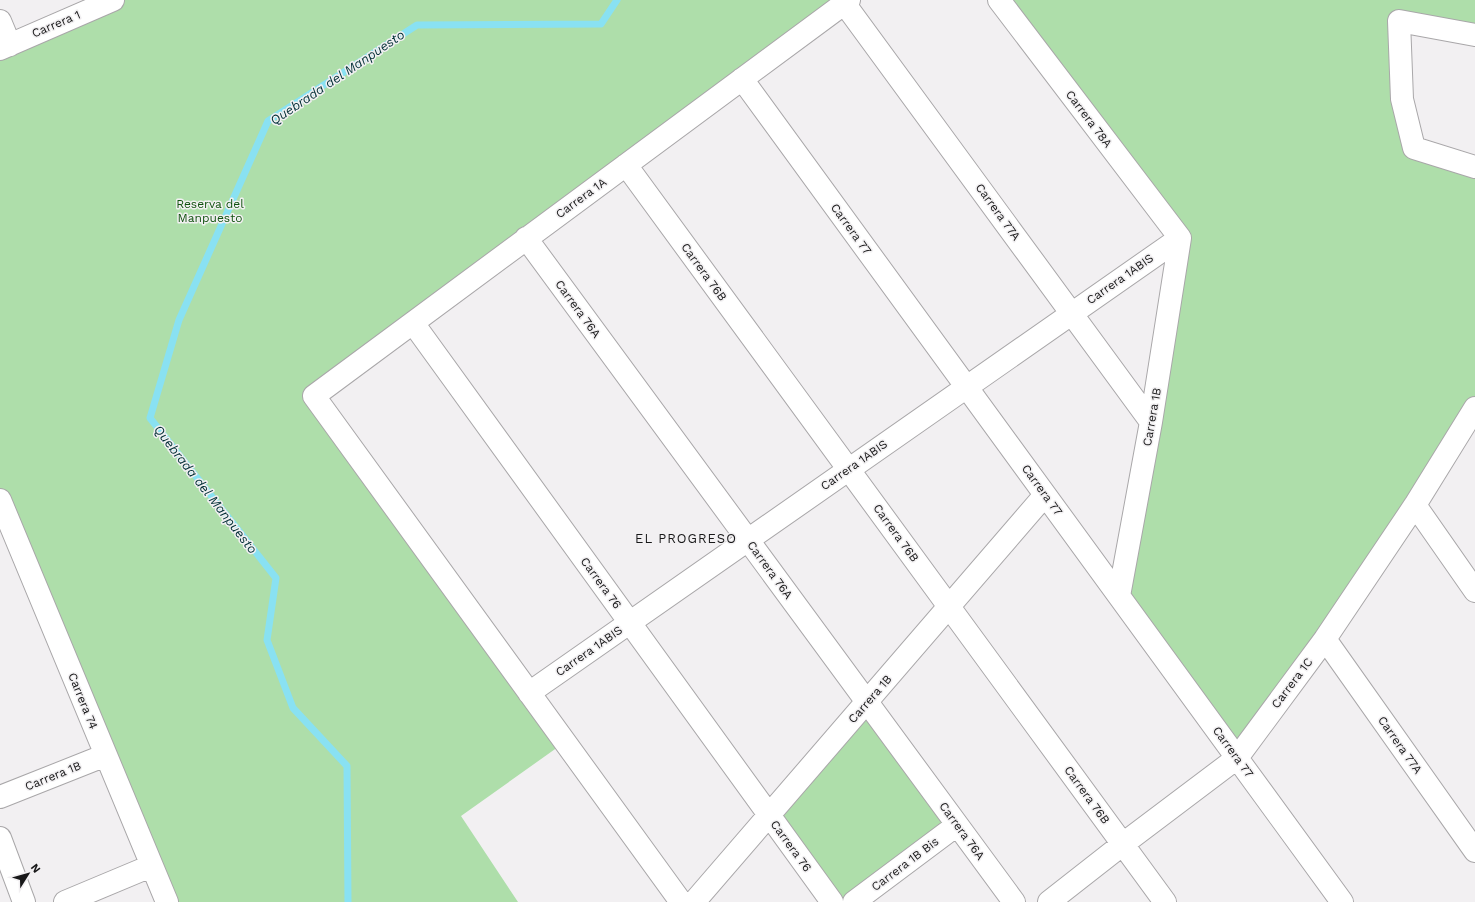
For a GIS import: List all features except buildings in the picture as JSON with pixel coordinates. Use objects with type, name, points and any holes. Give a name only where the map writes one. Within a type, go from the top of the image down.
[{"type":"street","name":"Carrera 1","points":[[5,47],[112,0]]},
{"type":"street","name":"Carrera 78A","points":[[998,0],[1180,238]]},
{"type":"street","name":"Carrera 1A","points":[[529,693],[314,396],[846,2]]},
{"type":"street","name":"Carrera 77A","points":[[846,2],[1151,422]]},
{"type":"street","points":[[1475,35],[1399,20],[1402,99],[1414,148],[1475,167]]},
{"type":"street","points":[[0,21],[5,47]]},
{"type":"street","name":"Carrera 77","points":[[742,79],[1342,902]]},
{"type":"street","name":"Carrera 76B","points":[[626,165],[1165,902]]},
{"type":"street","name":"Carrera 76A","points":[[526,238],[1014,902]]},
{"type":"street","name":"Carrera 1ABIS","points":[[529,693],[1180,238]]},
{"type":"street","name":"Carrera 1B","points":[[1118,596],[1151,422],[1180,238]]},
{"type":"street","name":"Carrera 76","points":[[412,323],[832,902]]},
{"type":"street","name":"Carrera 1C","points":[[1048,902],[1237,758],[1325,639],[1415,505],[1475,408]]},
{"type":"street","name":"Carrera 1B","points":[[694,902],[1046,496]]},
{"type":"street","name":"Carrera 74","points":[[0,500],[7,536],[106,755],[166,902]]},
{"type":"street","points":[[1415,505],[1475,591]]},
{"type":"street","name":"Carrera 77A","points":[[1325,639],[1475,851]]},
{"type":"street","points":[[529,693],[681,902]]},
{"type":"street","name":"Carrera 1B","points":[[0,797],[106,755]]},
{"type":"street","name":"Carrera 1B Bis","points":[[854,902],[957,825]]},
{"type":"street","points":[[0,838],[24,902]]},
{"type":"street","points":[[65,902],[151,866]]},
{"type":"green space","name":"Reserva del Manpuesto","points":[[116,0],[849,0],[314,396],[565,742],[461,816],[518,902],[167,902],[0,500],[0,55]]},
{"type":"green space","points":[[999,0],[1475,0],[1475,35],[1400,21],[1414,148],[1475,167],[1475,408],[1229,763],[1119,596],[1180,238]]},
{"type":"green space","points":[[867,702],[957,825],[854,902],[832,902],[769,815]]},
{"type":"waterway","name":"Quebrada del Manpuesto","points":[[348,902],[347,766],[293,708],[267,640],[276,578],[150,418],[179,320],[268,121],[417,25],[601,24],[617,0]]},
{"type":"district","name":"EL PROGRESO","points":[[686,538]]}]
